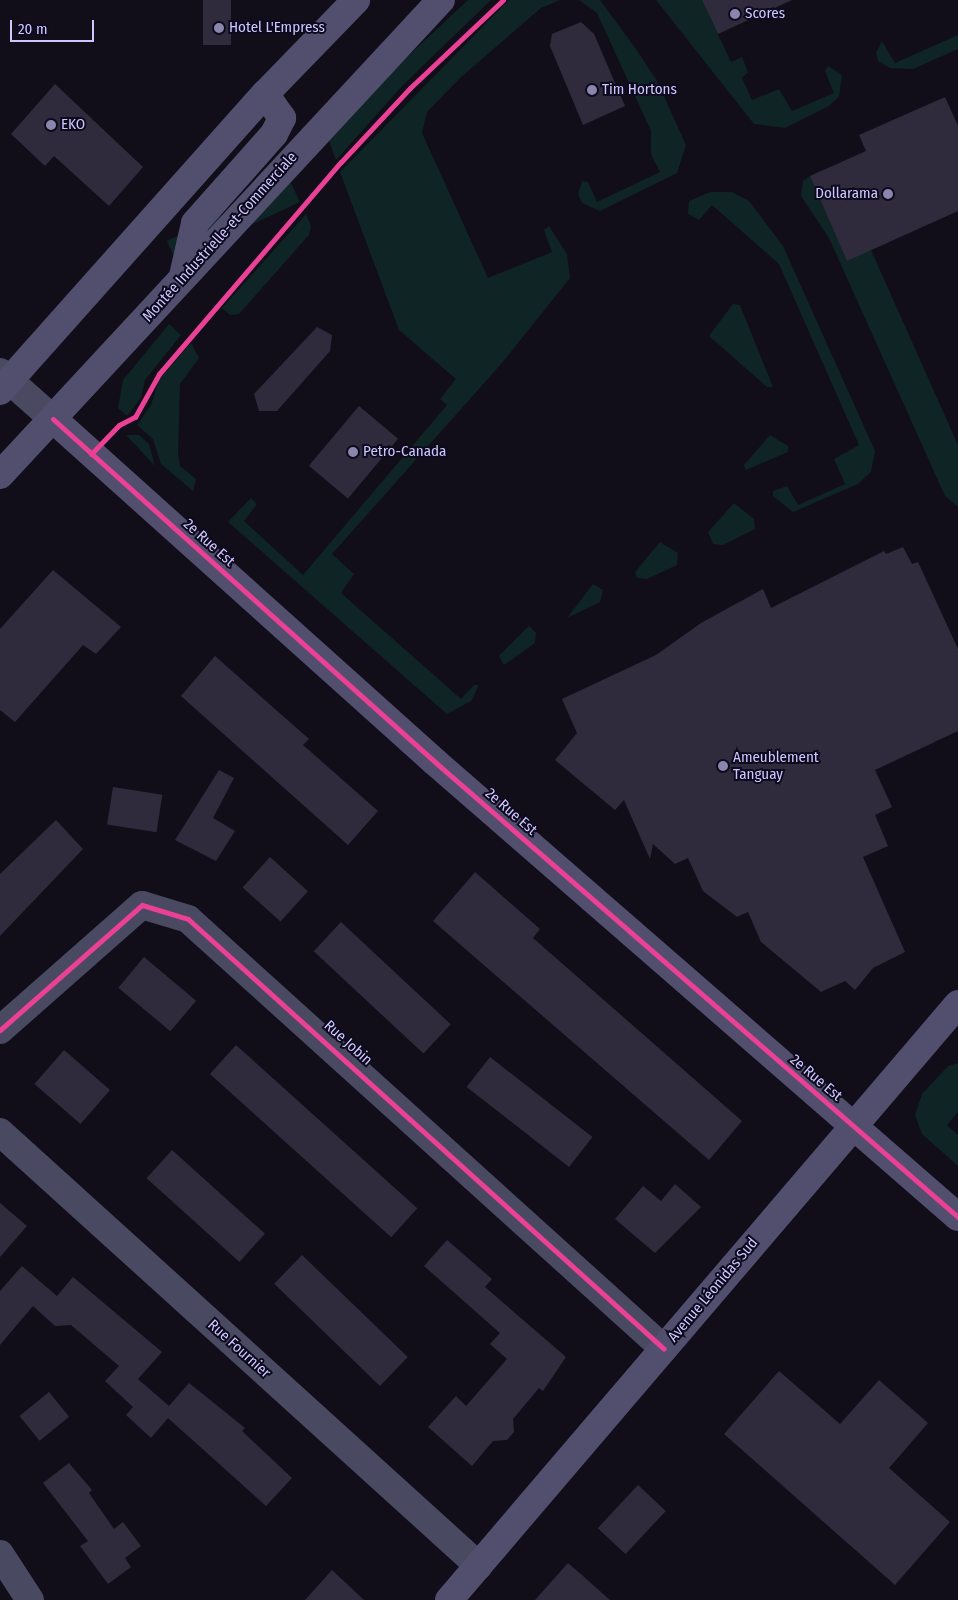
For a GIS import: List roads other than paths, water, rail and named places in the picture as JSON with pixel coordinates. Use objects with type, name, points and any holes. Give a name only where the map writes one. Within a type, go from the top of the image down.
[{"type":"street","points":[[53,420],[3,381],[265,94],[356,0]]},
{"type":"street","name":"Montée Industrielle-et-Commerciale","points":[[0,475],[441,0]]},
{"type":"street","points":[[183,278],[195,223],[274,134],[282,118],[265,94]]},
{"type":"street","name":"2e Rue Est","points":[[53,420],[443,768],[958,1217]]},
{"type":"street","name":"Rue Jobin","points":[[0,1030],[142,905],[188,918],[664,1349]]},
{"type":"street","name":"Avenue Léonidas Sud","points":[[449,1600],[664,1349],[852,1124],[958,1004]]},
{"type":"street","name":"Rue Fournier","points":[[0,1132],[479,1566]]},
{"type":"street","points":[[0,1554],[30,1600]]},
{"type":"place","name":"Scores","points":[[735,14]]},
{"type":"place","name":"Hotel L'Empress","points":[[219,28]]},
{"type":"place","name":"Tim Hortons","points":[[592,90]]},
{"type":"place","name":"EKO","points":[[51,125]]},
{"type":"place","name":"Dollarama","points":[[888,194]]},
{"type":"place","name":"Petro-Canada","points":[[353,452]]},
{"type":"place","name":"Ameublement Tanguay","points":[[723,766]]}]
